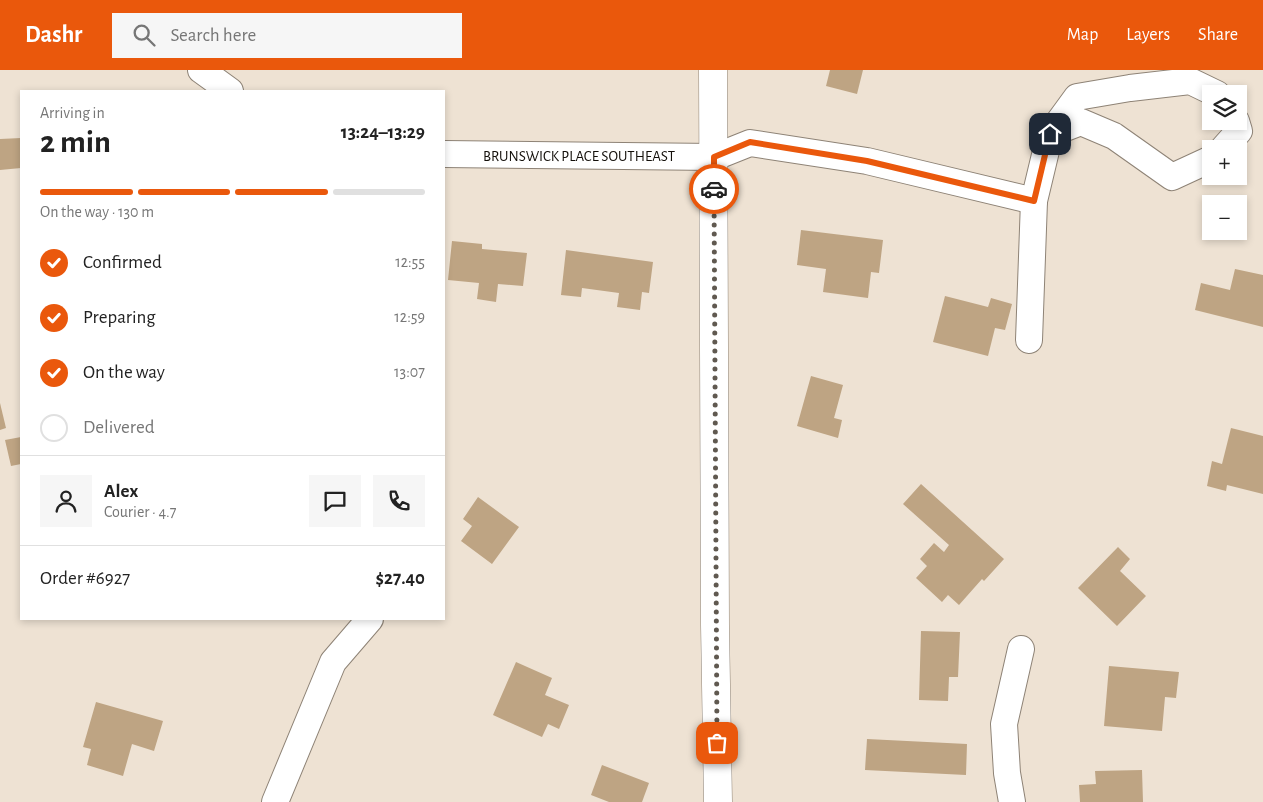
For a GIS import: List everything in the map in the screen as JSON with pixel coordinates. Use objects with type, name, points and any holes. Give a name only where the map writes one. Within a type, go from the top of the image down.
[{"type":"main road","points":[[713,70],[715,625],[718,802]]},
{"type":"street","points":[[201,70],[229,90]]},
{"type":"street","points":[[1029,340],[1034,201],[1050,134],[1077,97],[1190,80],[1202,86]]},
{"type":"street","points":[[1050,134],[1081,122],[1114,136],[1172,176],[1202,163]]},
{"type":"street","points":[[1231,140],[1239,130]]},
{"type":"street","points":[[714,157],[750,142],[867,161],[1034,201]]},
{"type":"street","name":"BRUNSWICK PLACE SOUTHEAST","points":[[445,154],[714,157]]},
{"type":"street","points":[[275,802],[333,662],[369,620]]},
{"type":"street","points":[[1012,802],[1007,773],[1004,724],[1021,648]]},
{"type":"building","points":[[830,70],[863,70],[857,94],[826,86]]},
{"type":"building","points":[[20,138],[20,168],[0,170],[0,139]]},
{"type":"building","points":[[801,230],[883,240],[879,273],[871,272],[868,298],[823,292],[826,269],[797,265]]},
{"type":"building","points":[[452,241],[482,244],[482,249],[527,253],[523,286],[498,284],[496,302],[477,299],[479,283],[448,280]]},
{"type":"building","points":[[566,250],[653,262],[649,293],[642,292],[640,310],[617,307],[619,293],[582,288],[581,297],[561,295]]},
{"type":"building","points":[[1235,269],[1263,275],[1263,327],[1195,310],[1201,283],[1230,290]]},
{"type":"building","points":[[945,296],[988,307],[991,298],[1012,304],[1005,330],[995,328],[988,356],[933,342]]},
{"type":"building","points":[[811,376],[843,385],[834,418],[842,420],[838,438],[797,426]]},
{"type":"building","points":[[0,403],[6,428],[0,430]]},
{"type":"building","points":[[1231,428],[1263,436],[1263,494],[1227,485],[1226,491],[1207,486],[1212,461],[1222,464]]},
{"type":"building","points":[[20,437],[20,464],[11,466],[5,440]]},
{"type":"building","points":[[921,484],[1004,559],[984,581],[982,579],[959,605],[948,595],[942,602],[916,578],[927,566],[920,559],[934,543],[944,552],[949,545],[903,504]]},
{"type":"building","points":[[478,497],[519,527],[492,564],[461,541],[472,526],[463,519]]},
{"type":"building","points":[[1118,547],[1130,559],[1120,571],[1146,596],[1117,626],[1078,588]]},
{"type":"building","points":[[921,631],[960,632],[958,677],[949,677],[948,701],[919,700]]},
{"type":"building","points":[[516,662],[552,678],[545,695],[569,705],[559,729],[548,724],[542,737],[493,715]]},
{"type":"building","points":[[1109,666],[1179,672],[1176,698],[1165,697],[1162,731],[1104,726]]},
{"type":"building","points":[[96,702],[163,721],[154,751],[132,744],[123,776],[87,765],[91,749],[83,747]]},
{"type":"building","points":[[867,739],[967,744],[966,775],[865,770]]},
{"type":"building","points":[[602,765],[649,783],[642,802],[609,802],[591,795]]},
{"type":"building","points":[[1142,770],[1143,802],[1080,802],[1079,785],[1096,784],[1095,771]]},
{"type":"way so far","points":[[714,189],[717,743]]},
{"type":"route","points":[[714,189],[714,157],[750,142],[867,161],[1034,201],[1050,134]]}]
